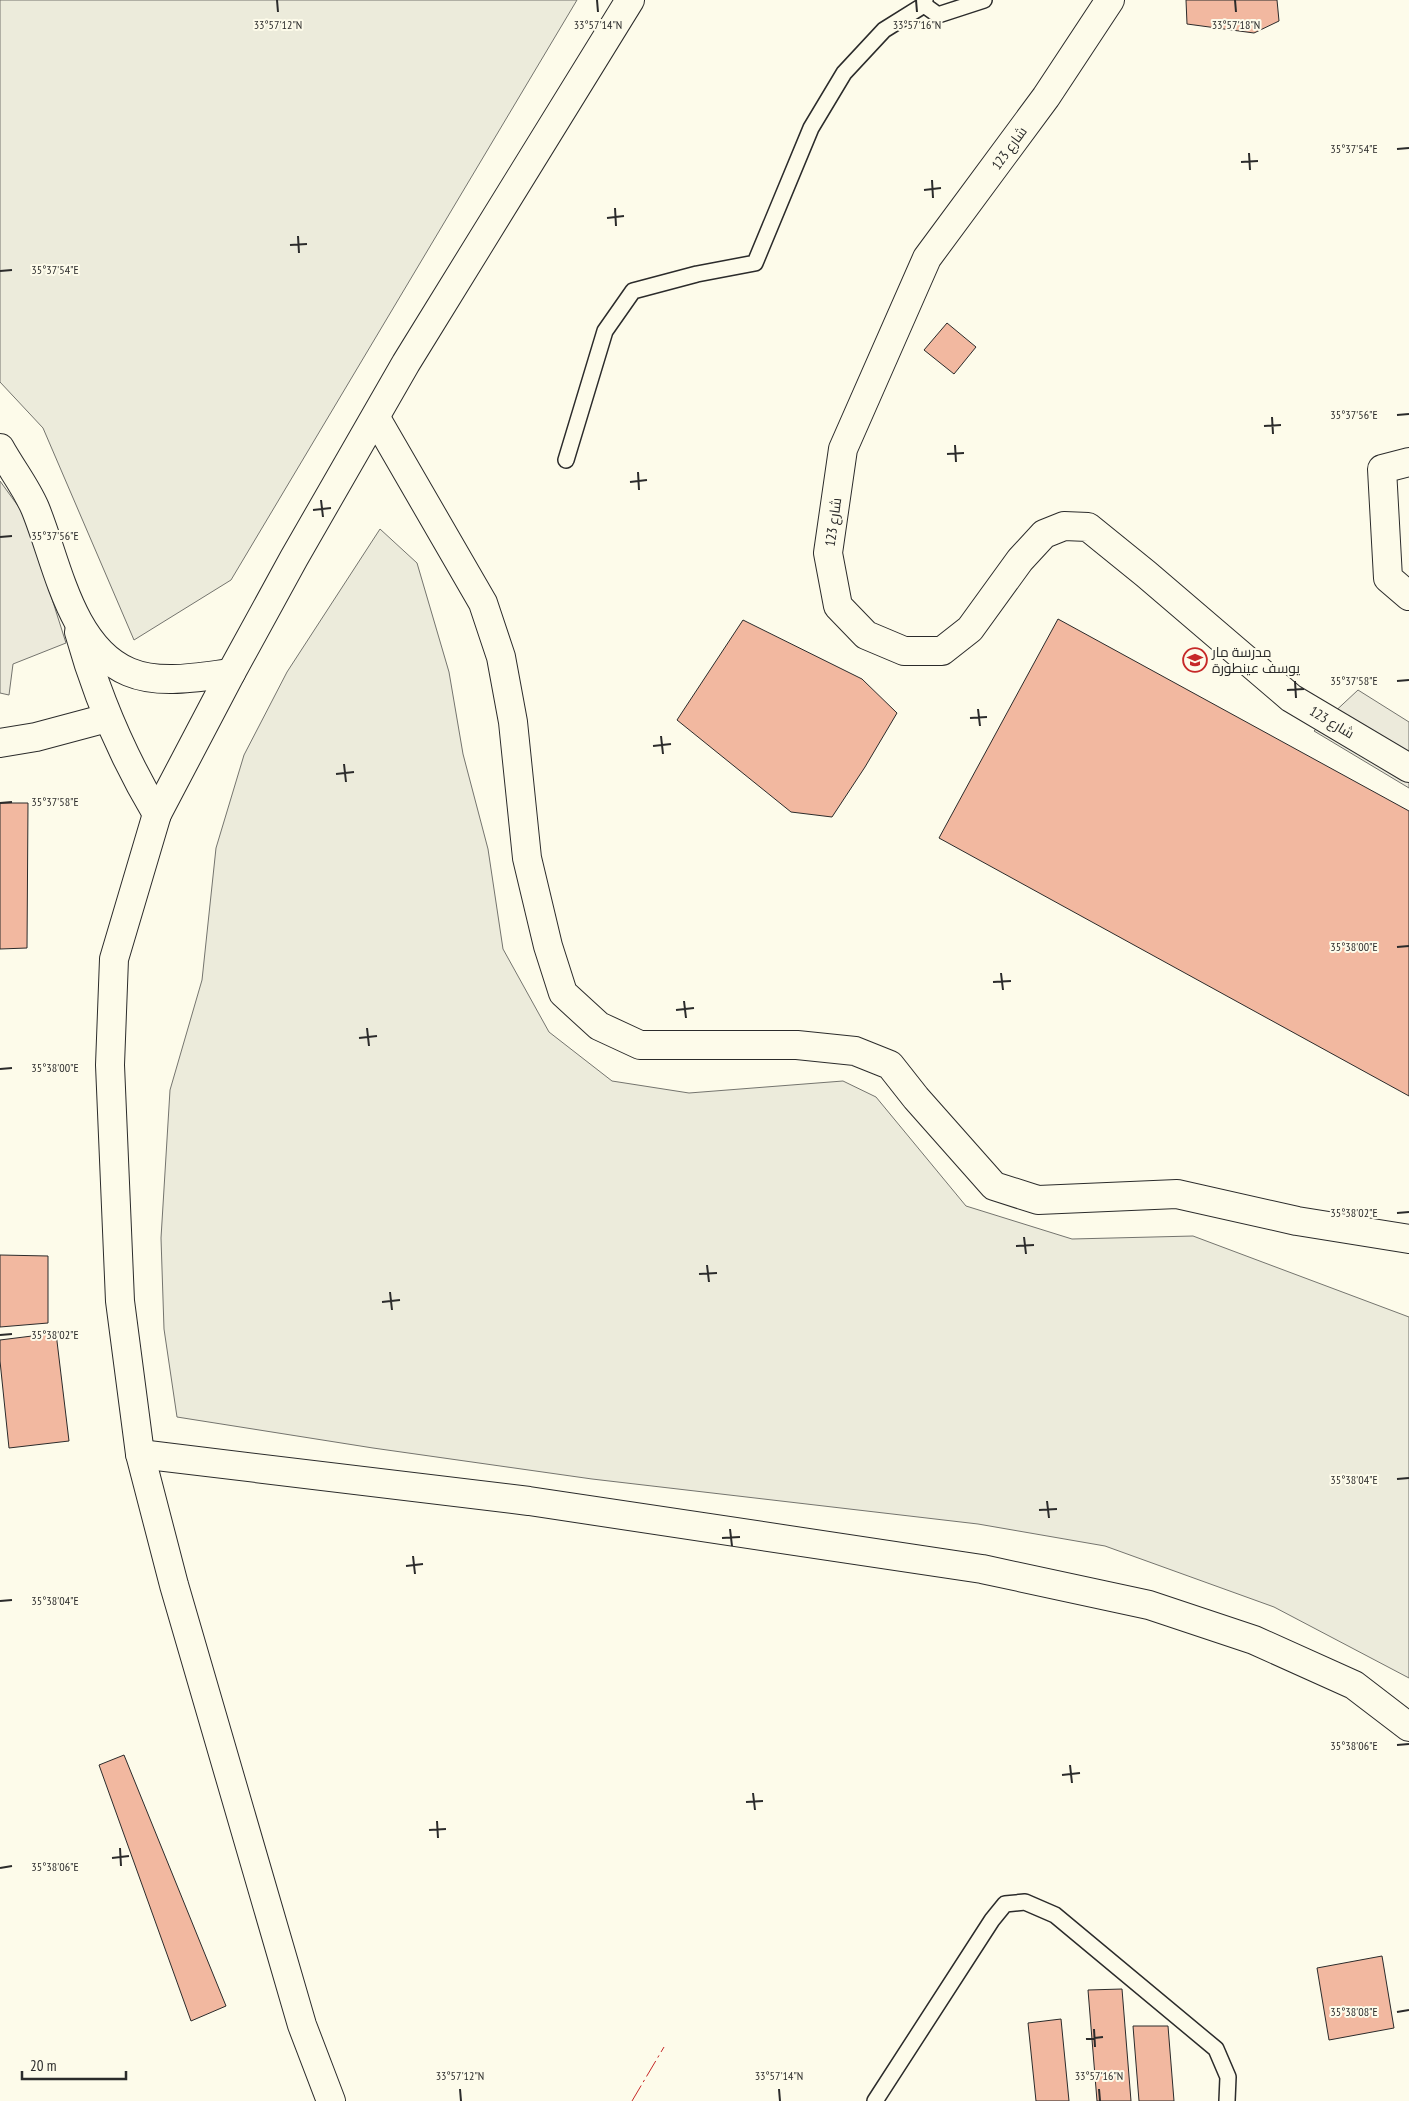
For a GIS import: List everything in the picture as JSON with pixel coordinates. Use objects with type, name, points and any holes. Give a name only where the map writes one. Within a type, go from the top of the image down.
[{"type":"main road","points":[[332,2101],[302,2025],[174,1585],[140,1454],[120,1301],[110,1065],[114,959],[158,814],[231,673],[294,558],[406,363],[630,0]]},
{"type":"main road","name":"شارع 123","points":[[1110,0],[1046,98],[927,258],[844,449],[828,552],[838,606],[866,636],[904,651],[942,651],[970,629],[1020,560],[1044,534],[1064,526],[1088,527],[1291,698],[1409,768]]},
{"type":"main road","points":[[376,418],[483,603],[501,657],[513,722],[527,858],[548,946],[564,993],[599,1026],[640,1045],[797,1045],[855,1051],[890,1065],[916,1098],[994,1186],[1038,1200],[1177,1194],[1297,1221],[1409,1239]]},
{"type":"main road","points":[[0,448],[34,506],[75,616],[88,666],[107,718],[133,773],[158,814]]},
{"type":"main road","points":[[1409,462],[1382,469],[1388,578],[1409,596]]},
{"type":"main road","points":[[75,616],[102,653],[116,665],[131,672],[152,677],[185,678],[231,673]]},
{"type":"main road","points":[[0,743],[36,737],[107,718]]},
{"type":"main road","points":[[140,1454],[529,1501],[982,1568],[1149,1605],[1254,1640],[1354,1685],[1409,1727]]},
{"type":"lane","points":[[566,460],[605,331],[633,291],[697,274],[755,263],[811,128],[844,72],[884,30],[924,3],[938,15],[984,0]]},
{"type":"lane","points":[[875,2101],[992,1920],[1005,1904],[1025,1902],[1055,1915],[1216,2049],[1228,2077],[1227,2101]]},
{"type":"shaded area","points":[[0,0],[577,0],[231,580],[134,640],[43,428],[0,382]]},
{"type":"shaded area","points":[[0,481],[26,517],[66,643],[13,664],[9,695],[0,693]]},
{"type":"shaded area","points":[[380,529],[417,563],[449,672],[463,754],[488,849],[503,949],[549,1032],[612,1081],[689,1093],[843,1081],[876,1097],[966,1206],[1072,1239],[1193,1236],[1409,1317],[1409,1678],[1274,1607],[1105,1546],[978,1524],[592,1479],[373,1448],[177,1417],[164,1329],[161,1238],[170,1090],[202,980],[216,848],[244,755],[287,672]]},
{"type":"shaded area","points":[[1358,690],[1409,722],[1409,788],[1314,731]]},
{"type":"building","points":[[1186,0],[1277,0],[1279,21],[1254,33],[1187,24]]},
{"type":"building","points":[[947,323],[976,347],[954,374],[924,350]]},
{"type":"building","points":[[1058,619],[1409,811],[1409,1096],[939,838]]},
{"type":"building","points":[[743,620],[862,679],[897,713],[832,817],[791,812],[677,720]]},
{"type":"building","points":[[0,803],[28,803],[27,948],[0,949]]},
{"type":"building","points":[[0,1255],[48,1256],[48,1323],[0,1327]]},
{"type":"building","points":[[56,1333],[69,1441],[9,1448],[0,1361],[0,1340]]},
{"type":"building","points":[[124,1755],[226,2006],[191,2021],[99,1765]]},
{"type":"building","points":[[1382,1956],[1394,2028],[1329,2040],[1317,1968]]},
{"type":"building","points":[[1122,1989],[1131,2101],[1097,2101],[1088,1990]]},
{"type":"building","points":[[1061,2019],[1069,2101],[1036,2101],[1028,2023]]},
{"type":"building","points":[[1133,2026],[1168,2026],[1174,2101],[1139,2101]]},
{"type":"power","points":[[632,2101],[664,2047]]},
{"type":"place","name":"مدرسة مار يوسف عينطورة","points":[[1195,660]]}]
